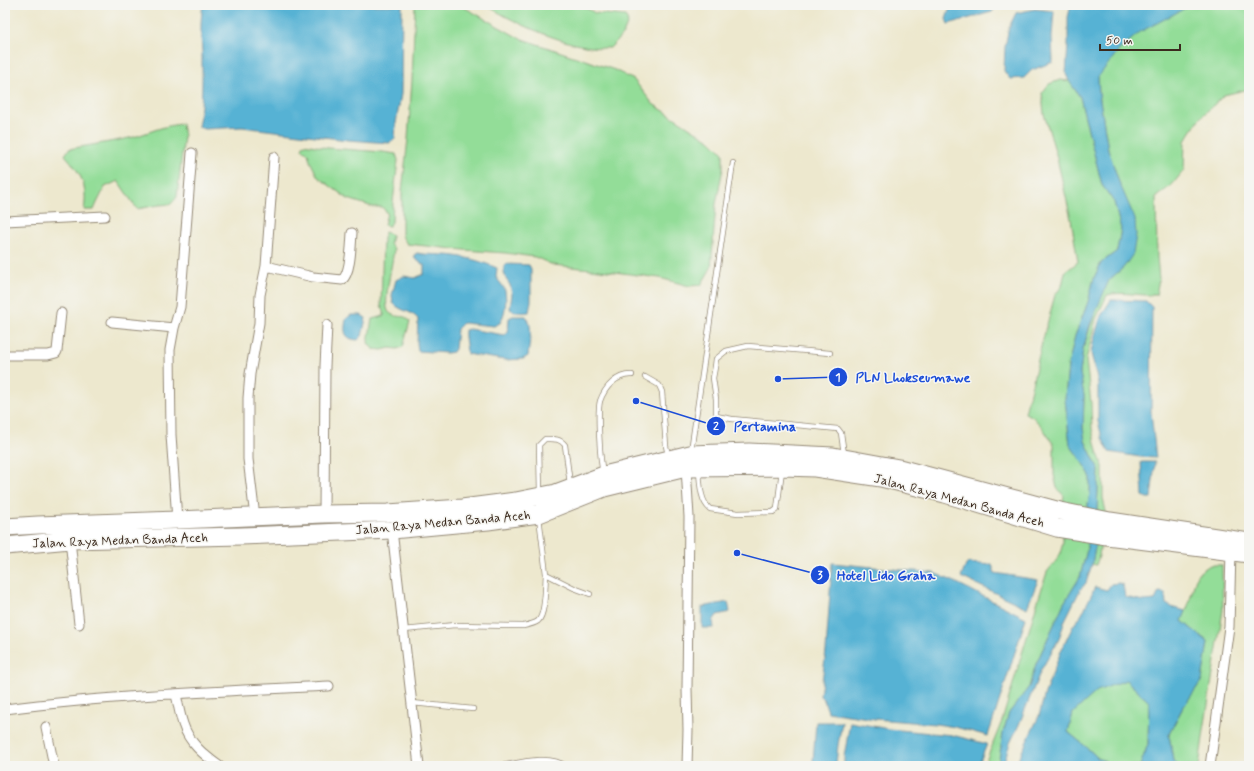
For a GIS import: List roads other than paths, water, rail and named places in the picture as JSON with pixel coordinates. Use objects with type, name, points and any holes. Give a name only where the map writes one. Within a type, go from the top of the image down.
[{"type":"highway","name":"Jalan Raya Medan Banda Aceh","points":[[5,527],[462,508],[540,497],[556,493],[570,487],[749,452],[815,468],[946,488],[1060,511],[1108,529],[1249,554]]},
{"type":"highway","name":"Jalan Raya Medan Banda Aceh","points":[[783,460],[833,456],[899,468],[946,488],[1057,528],[1108,529],[1249,542]]},
{"type":"highway","name":"Jalan Raya Medan Banda Aceh","points":[[5,546],[70,540],[241,536],[392,530],[488,521],[538,514],[604,481],[668,459],[692,464]]},
{"type":"street","points":[[177,520],[171,435],[170,350],[180,307],[192,153]]},
{"type":"street","points":[[255,517],[248,459],[248,398],[250,374],[259,323],[260,295],[266,266],[274,157]]},
{"type":"street","points":[[5,221],[105,216]]},
{"type":"street","points":[[266,266],[313,277],[342,280],[346,276],[348,269],[352,233]]},
{"type":"street","points":[[5,355],[48,355],[56,353],[61,313]]},
{"type":"street","points":[[112,322],[174,328]]},
{"type":"street","points":[[324,514],[325,366],[327,325]]},
{"type":"street","points":[[687,766],[689,517],[692,464]]},
{"type":"street","points":[[392,530],[419,766]]},
{"type":"street","points":[[70,540],[79,624]]},
{"type":"street","points":[[1210,766],[1229,627],[1231,552]]},
{"type":"street","points":[[5,709],[176,694],[329,686]]},
{"type":"street","points":[[176,694],[183,725],[191,741],[203,754],[219,766]]},
{"type":"street","points":[[46,727],[54,766]]},
{"type":"lane","points":[[734,163],[692,464],[706,504],[710,509],[738,513],[773,512],[777,509],[783,460]]},
{"type":"lane","points":[[830,353],[748,346],[726,351],[716,359],[714,388],[716,399],[716,416],[727,419],[838,429],[841,433],[845,459]]},
{"type":"lane","points":[[604,481],[600,440],[599,411],[601,400],[605,391],[616,378],[623,375],[632,374]]},
{"type":"lane","points":[[645,377],[658,385],[662,392],[668,459]]},
{"type":"lane","points":[[540,497],[539,445],[545,439],[557,439],[566,445],[570,487]]},
{"type":"lane","points":[[404,630],[455,625],[523,626],[538,621],[541,617],[543,607],[546,574],[538,514]]},
{"type":"lane","points":[[546,574],[590,594]]},
{"type":"lane","points":[[412,703],[473,709]]},
{"type":"lane","points":[[501,766],[553,760],[565,766]]},
{"type":"water","points":[[203,5],[402,5],[401,94],[395,139],[389,143],[348,140],[242,127],[205,129],[198,127],[202,89],[201,17]]},
{"type":"water","points":[[951,5],[997,5],[992,12],[948,24],[946,19]]},
{"type":"water","points":[[1071,5],[1191,5],[1140,32],[1119,50],[1098,77],[1099,94],[1108,149],[1119,182],[1135,219],[1136,235],[1133,254],[1124,267],[1109,280],[1090,325],[1083,349],[1080,373],[1084,396],[1083,428],[1085,441],[1099,470],[1095,548],[1086,583],[1080,590],[1064,622],[1059,639],[1041,670],[1010,743],[1004,766],[1000,766],[999,759],[1003,733],[1009,713],[1029,687],[1036,664],[1064,603],[1080,577],[1087,550],[1090,475],[1070,445],[1065,399],[1068,366],[1075,336],[1088,302],[1094,278],[1101,263],[1117,251],[1121,229],[1114,202],[1102,185],[1080,97],[1066,74],[1068,17]]},
{"type":"water","points":[[1035,9],[1054,11],[1052,37],[1053,62],[1032,70],[1024,78],[1010,79],[1004,71],[1005,47],[1009,27],[1016,13]]},
{"type":"water","points":[[417,253],[463,257],[497,268],[496,277],[504,287],[506,295],[505,308],[500,323],[494,326],[463,323],[457,329],[455,349],[453,352],[418,351],[418,319],[393,303],[392,295],[396,280],[404,276],[415,278],[424,274],[424,265],[415,259],[414,255]]},
{"type":"water","points":[[507,264],[529,265],[531,269],[531,301],[529,312],[524,313],[510,309],[512,294],[504,272],[504,266]]},
{"type":"water","points":[[1111,300],[1146,301],[1152,307],[1151,412],[1156,458],[1109,452],[1102,438],[1098,421],[1098,383],[1091,353],[1101,316]]},
{"type":"water","points":[[351,315],[361,315],[366,318],[362,336],[358,340],[347,336],[345,331],[346,319]]},
{"type":"water","points":[[513,316],[526,316],[530,325],[528,356],[523,359],[505,360],[467,354],[465,330],[469,329],[504,335],[508,332],[509,318]]},
{"type":"water","points":[[1141,462],[1155,462],[1151,498],[1143,496]]},
{"type":"water","points":[[832,563],[934,573],[1026,618],[988,736],[955,727],[936,724],[875,719],[828,712],[824,700],[820,696],[826,651]]},
{"type":"water","points":[[967,563],[992,565],[995,573],[1038,580],[1027,608],[961,577]]},
{"type":"water","points":[[1119,583],[1123,585],[1125,597],[1144,601],[1155,600],[1159,592],[1165,593],[1166,604],[1186,611],[1182,621],[1208,642],[1202,680],[1182,709],[1169,734],[1173,761],[1179,766],[1140,766],[1148,744],[1149,702],[1126,680],[1097,691],[1073,713],[1068,732],[1098,758],[1113,766],[1021,766],[1018,763],[1018,760],[1039,716],[1045,693],[1061,651],[1073,626],[1082,614],[1095,587],[1107,590],[1111,584]]},
{"type":"water","points":[[728,602],[730,612],[717,615],[713,621],[714,628],[702,628],[702,607]]},
{"type":"water","points":[[816,722],[842,722],[836,764],[813,762]]},
{"type":"water","points":[[850,722],[889,729],[952,735],[987,744],[978,766],[844,766],[844,757]]},
{"type":"place","name":"PLN Lhokseumawe","points":[[778,379]]},
{"type":"place","name":"Pertamina","points":[[636,401]]},
{"type":"place","name":"Hotel Lido Graha","points":[[737,553]]}]
